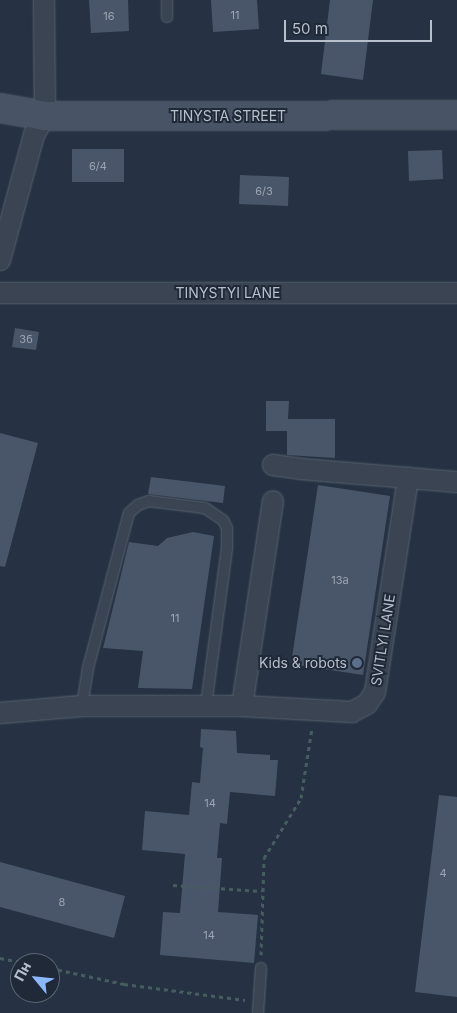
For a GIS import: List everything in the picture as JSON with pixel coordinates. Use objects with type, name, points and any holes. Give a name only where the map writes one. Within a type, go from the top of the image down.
[{"type":"street","points":[[0,260],[34,135],[45,116],[44,0]]},
{"type":"street","name":"TINYSTA STREET","points":[[0,108],[45,116],[457,115]]},
{"type":"street","name":"TINYSTYI LANE","points":[[0,294],[457,293]]},
{"type":"street","points":[[273,465],[457,482]]},
{"type":"street","name":"SVITLYI LANE","points":[[0,713],[82,706],[242,706],[352,712],[367,704],[375,692],[408,478]]},
{"type":"street","points":[[242,706],[273,501]]},
{"type":"lane","points":[[167,0],[167,17]]},
{"type":"lane","points":[[82,706],[88,668],[130,513],[138,505],[149,501],[205,508],[223,520],[227,528],[227,548],[206,706]]},
{"type":"lane","points":[[258,1013],[261,968]]},
{"type":"path","points":[[261,968],[264,858],[302,798],[315,710]]},
{"type":"path","points":[[174,885],[262,891]]},
{"type":"path","points":[[60,970],[124,984],[258,1001]]},
{"type":"building","points":[[89,0],[128,0],[129,31],[91,33]]},
{"type":"building","points":[[211,0],[257,0],[259,29],[213,32]]},
{"type":"building","points":[[330,0],[373,0],[363,80],[321,74]]},
{"type":"building","points":[[72,149],[124,149],[124,182],[72,182]]},
{"type":"building","points":[[442,150],[443,179],[409,181],[408,151]]},
{"type":"building","points":[[240,175],[289,177],[288,206],[239,204]]},
{"type":"building","points":[[15,328],[39,332],[36,350],[12,347]]},
{"type":"building","points":[[266,401],[289,401],[288,419],[335,419],[335,458],[287,455],[287,431],[266,431]]},
{"type":"building","points":[[0,433],[38,443],[5,567],[0,566]]},
{"type":"building","points":[[151,477],[225,486],[223,503],[148,494]]},
{"type":"building","points":[[318,485],[390,496],[363,675],[291,664]]},
{"type":"building","points":[[193,532],[214,536],[192,689],[138,688],[143,651],[103,648],[129,542],[158,546],[167,538]]},
{"type":"building","points":[[201,729],[236,731],[237,753],[270,755],[270,760],[278,760],[275,796],[230,792],[227,824],[220,823],[217,858],[222,858],[218,912],[258,915],[254,963],[160,955],[163,912],[180,913],[185,854],[142,850],[145,811],[189,815],[192,782],[200,783],[203,748],[200,747]]},
{"type":"building","points":[[439,795],[457,797],[457,997],[415,992]]},
{"type":"building","points":[[0,862],[125,896],[114,938],[0,907]]},
{"type":"place","name":"Kids & robots","points":[[357,663]]}]
